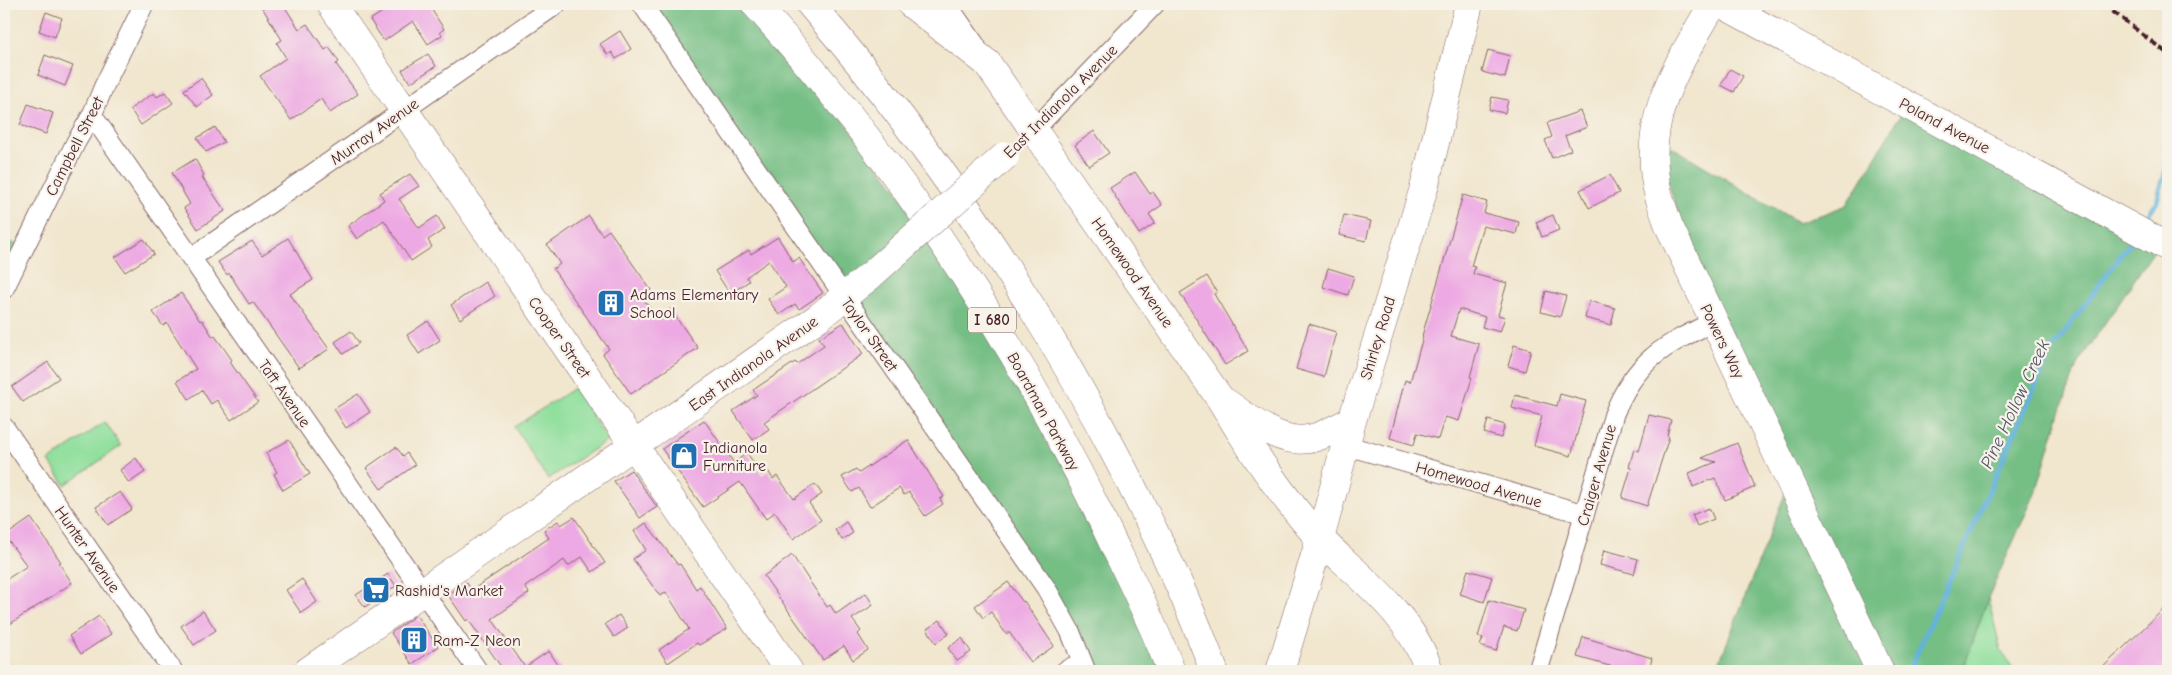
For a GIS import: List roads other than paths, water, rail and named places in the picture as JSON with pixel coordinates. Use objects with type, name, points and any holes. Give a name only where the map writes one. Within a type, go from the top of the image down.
[{"type":"main road","name":"Cooper Street","points":[[331,4],[789,671]]},
{"type":"main road","name":"Boardman Parkway","points":[[755,4],[819,78],[865,136],[901,185],[983,306],[1022,370],[1090,494],[1171,671]]},
{"type":"main road","name":"I 680","points":[[810,4],[864,67],[940,167],[987,234],[1043,323],[1090,405],[1148,518],[1204,642],[1214,671]]},
{"type":"main road","points":[[911,4],[987,63]]},
{"type":"main road","name":"Shirley Road","points":[[1282,666],[1320,540],[1348,433],[1424,188],[1469,4]]},
{"type":"main road","name":"Powers Way","points":[[1713,4],[1675,70],[1656,120],[1654,161],[1658,193],[1669,226],[1713,322],[1880,671]]},
{"type":"main road","name":"Poland Avenue","points":[[1722,4],[2168,246]]},
{"type":"main road","name":"Homewood Avenue","points":[[987,63],[1221,400],[1245,440],[1299,516],[1320,540],[1404,622],[1421,650],[1429,671]]},
{"type":"main road","name":"East Indianola Avenue","points":[[308,671],[819,318],[871,275],[1034,130]]},
{"type":"main road","points":[[1221,400],[1272,432],[1288,438],[1312,438],[1348,433]]},
{"type":"street","name":"Campbell Street","points":[[4,289],[76,142],[92,115],[144,4]]},
{"type":"street","name":"Murray Avenue","points":[[191,258],[557,4]]},
{"type":"street","name":"Taylor Street","points":[[642,4],[1046,588],[1070,632],[1084,666]]},
{"type":"street","name":"Homewood Avenue","points":[[946,4],[987,63]]},
{"type":"street","name":"East Indianola Avenue","points":[[1034,130],[1155,4]]},
{"type":"street","name":"Taft Avenue","points":[[92,115],[478,671]]},
{"type":"street","name":"Craiger Avenue","points":[[1538,671],[1614,414],[1622,396],[1633,376],[1657,352],[1713,322]]},
{"type":"street","name":"Hunter Avenue","points":[[4,427],[173,671]]},
{"type":"street","name":"Homewood Avenue","points":[[1348,433],[1584,514]]},
{"type":"street","points":[[1065,671],[1084,666]]},
{"type":"waterway","name":"Pine Hollow Creek","points":[[2143,223],[2157,201],[2168,162]]},
{"type":"waterway","name":"Pine Hollow Creek","points":[[1909,671],[2051,351],[2133,238]]},
{"type":"railway","points":[[2103,4],[2168,54]]},
{"type":"railway","points":[[2164,4],[2168,7]]},
{"type":"place","name":"Adams Elementary School","points":[[611,303]]},
{"type":"place","name":"Indianola Furniture","points":[[684,456]]},
{"type":"place","name":"Rashid's Market","points":[[376,590]]},
{"type":"place","name":"Ram-Z Neon","points":[[414,640]]}]
